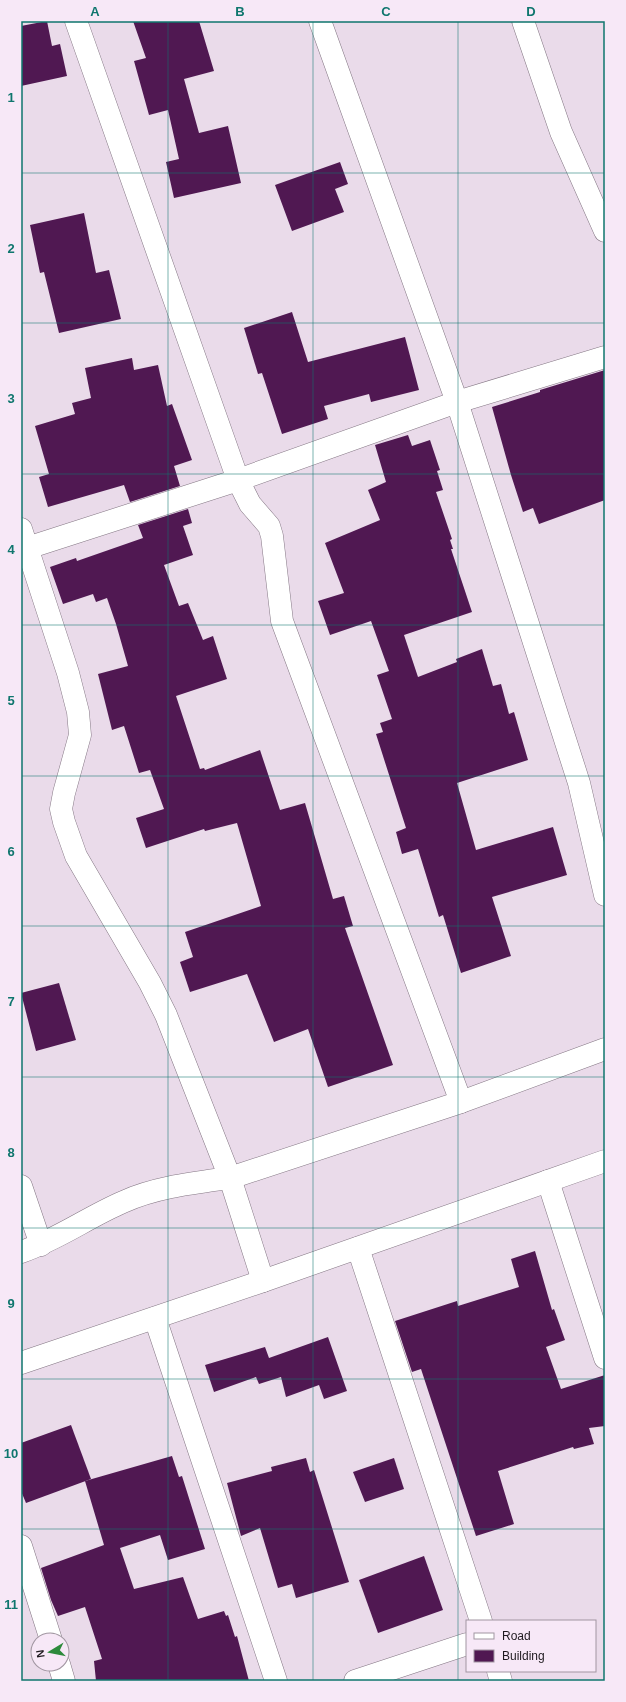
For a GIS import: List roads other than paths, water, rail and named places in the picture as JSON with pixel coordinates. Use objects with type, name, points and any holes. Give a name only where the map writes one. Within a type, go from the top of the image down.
[{"type":"street","points":[[76,21],[238,480],[250,504],[269,526],[273,543],[282,621],[461,1102]]},
{"type":"street","points":[[320,21],[457,402],[579,783],[605,895]]},
{"type":"street","points":[[523,21],[561,132],[605,231]]},
{"type":"street","points":[[263,1281],[230,1178],[166,1015],[139,963],[76,856],[64,822],[61,809],[80,735],[78,712],[68,673],[23,542],[238,480],[457,402],[605,357]]},
{"type":"street","points":[[21,1186],[31,1249],[99,1213],[143,1194],[190,1184],[230,1178],[461,1102],[605,1049]]},
{"type":"street","points":[[21,1363],[263,1281],[605,1161]]},
{"type":"street","points":[[548,1181],[605,1358]]},
{"type":"street","points":[[358,1248],[481,1620]]},
{"type":"street","points":[[155,1318],[276,1681]]},
{"type":"street","points":[[21,1546],[48,1632]]},
{"type":"street","points":[[354,1681],[466,1644]]}]
